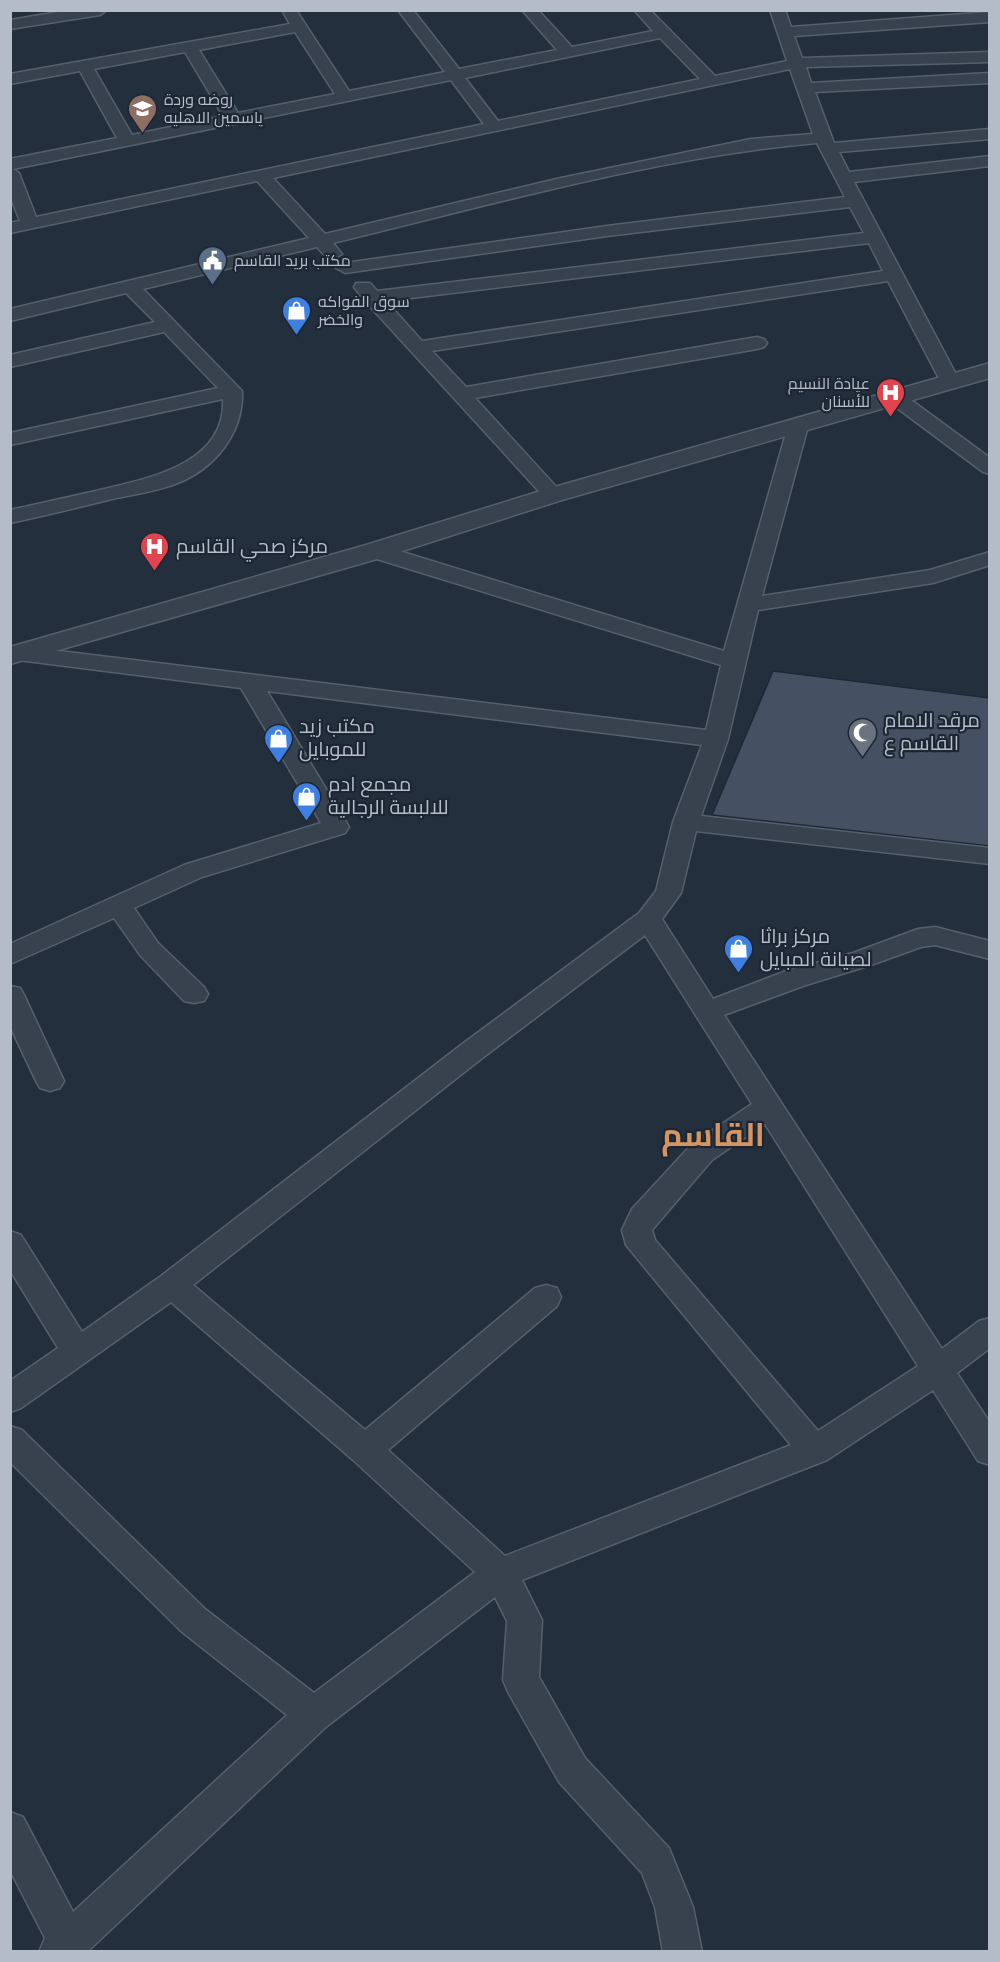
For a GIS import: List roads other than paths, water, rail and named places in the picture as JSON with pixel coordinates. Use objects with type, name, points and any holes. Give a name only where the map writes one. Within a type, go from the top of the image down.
[{"type":"street","points":[[10,14],[29,10]]},
{"type":"street","points":[[10,26],[99,10]]},
{"type":"street","points":[[288,10],[344,96]]},
{"type":"street","points":[[405,10],[494,126]]},
{"type":"street","points":[[529,10],[568,52]]},
{"type":"street","points":[[641,10],[711,81]]},
{"type":"street","points":[[777,10],[826,143],[950,382]]},
{"type":"street","points":[[786,32],[990,17]]},
{"type":"street","points":[[10,80],[300,27]]},
{"type":"street","points":[[10,164],[664,33]]},
{"type":"street","points":[[190,47],[233,118]]},
{"type":"street","points":[[10,228],[798,63],[990,57]]},
{"type":"street","points":[[85,66],[127,140]]},
{"type":"street","points":[[806,88],[990,78]]},
{"type":"street","points":[[12,314],[323,243],[572,181],[751,144],[886,145],[990,134]]},
{"type":"street","points":[[844,178],[990,161]]},
{"type":"street","points":[[10,174],[30,223]]},
{"type":"street","points":[[261,175],[553,495]]},
{"type":"street","points":[[345,268],[608,231],[856,201]]},
{"type":"street","points":[[372,297],[875,237]]},
{"type":"street","points":[[418,347],[894,275]]},
{"type":"street","points":[[10,517],[168,480],[195,466],[214,448],[226,429],[233,410],[232,391],[131,287]]},
{"type":"street","points":[[10,362],[168,325]]},
{"type":"street","points":[[462,394],[756,343]]},
{"type":"street","points":[[14,655],[375,551],[553,495],[990,370]]},
{"type":"street","points":[[10,439],[232,391]]},
{"type":"street","points":[[896,398],[990,468]]},
{"type":"street","points":[[10,1399],[172,1286],[471,1052],[648,919],[668,893],[686,822],[716,739],[733,661],[798,426]]},
{"type":"street","points":[[375,551],[733,661]]},
{"type":"street","points":[[750,605],[933,576],[990,558]]},
{"type":"street","points":[[14,655],[716,739]]},
{"type":"street","points":[[13,948],[193,871],[336,826],[251,684]]},
{"type":"street","points":[[686,822],[990,856]]},
{"type":"street","points":[[118,905],[149,949],[194,994]]},
{"type":"street","points":[[648,919],[990,1451]]},
{"type":"street","points":[[708,1011],[796,978],[862,959],[918,938],[935,936],[990,950]]},
{"type":"street","points":[[10,995],[50,1081]]},
{"type":"street","points":[[770,1107],[702,1152],[643,1217],[638,1230],[641,1245],[815,1450]]},
{"type":"street","points":[[10,1243],[78,1353]]},
{"type":"street","points":[[172,1286],[365,1450],[500,1574],[525,1620],[521,1650],[521,1680],[572,1770],[656,1862],[674,1907],[683,1952]]},
{"type":"street","points":[[365,1450],[546,1297]]},
{"type":"street","points":[[10,1830],[64,1948],[314,1714],[500,1574],[815,1450],[938,1370],[990,1330]]},
{"type":"street","points":[[10,1440],[193,1620],[314,1714]]},
{"type":"place","name":"روضه وردة ياسمين الاهليه","points":[[143,134]]},
{"type":"place","name":"مكتب بريد القاسم","points":[[213,286]]},
{"type":"place","name":"سوق الفواكه والخضر","points":[[297,336]]},
{"type":"place","name":"عيادة النسيم للأسنان","points":[[891,418]]},
{"type":"place","name":"مركز صحي القاسم","points":[[155,572]]},
{"type":"place","name":"مرقد الامام القاسم ع","points":[[863,758]]},
{"type":"place","name":"مكتب زيد للموبايل","points":[[278,764]]},
{"type":"place","name":"مجمع ادم للالبسة الرجالية","points":[[307,822]]},
{"type":"place","name":"مركز براثا لصيانة المبايل","points":[[739,974]]},
{"type":"district","name":"القاسم","points":[[713,1135]]}]
